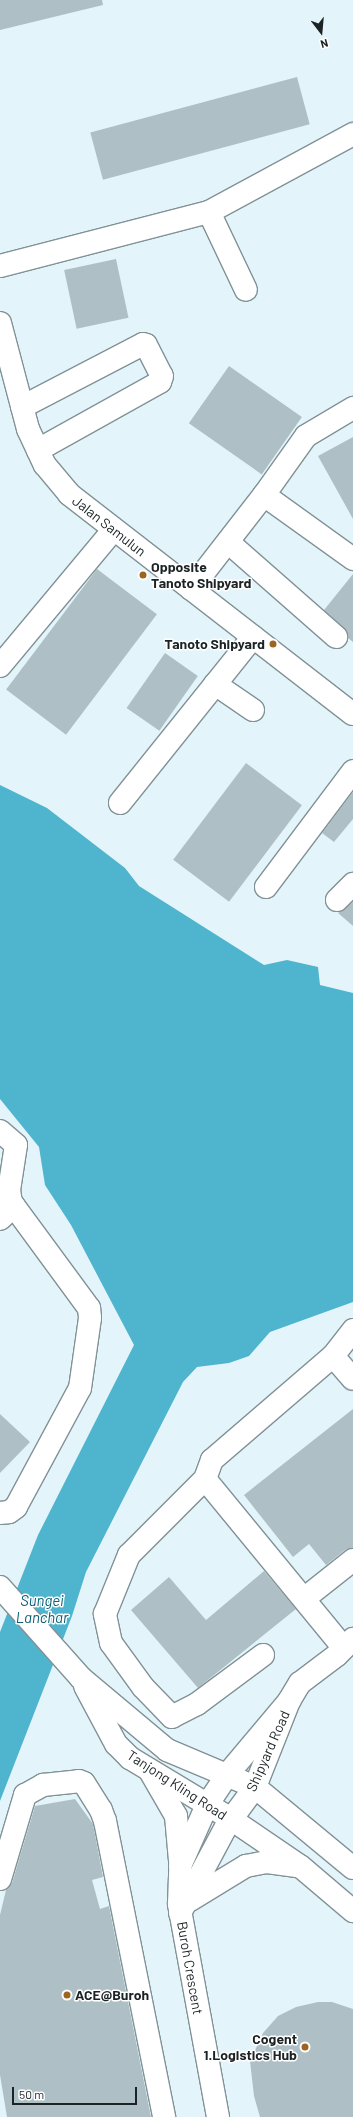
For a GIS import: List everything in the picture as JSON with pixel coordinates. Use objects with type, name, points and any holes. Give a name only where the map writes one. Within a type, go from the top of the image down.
[{"type":"street","points":[[0,266],[209,212],[353,134]]},
{"type":"street","points":[[209,212],[246,290]]},
{"type":"street","name":"Jalan Samulun","points":[[0,323],[6,373],[22,407],[28,429],[45,465],[69,494],[353,714]]},
{"type":"street","points":[[22,407],[143,344],[146,345],[162,376],[160,382],[38,450]]},
{"type":"street","points":[[191,589],[264,495],[306,436],[353,408]]},
{"type":"street","points":[[264,495],[353,559]]},
{"type":"street","points":[[0,666],[114,529]]},
{"type":"street","points":[[228,542],[336,637]]},
{"type":"street","points":[[120,803],[253,636]]},
{"type":"street","points":[[215,684],[253,710]]},
{"type":"street","points":[[266,888],[353,771]]},
{"type":"street","points":[[337,900],[353,884]]},
{"type":"street","points":[[0,1131],[16,1146],[7,1213],[88,1308],[90,1318],[80,1388],[16,1507],[9,1512],[0,1513]]},
{"type":"street","points":[[263,1655],[197,1704],[172,1717],[143,1687],[111,1643],[105,1614],[129,1555],[205,1479],[212,1460],[333,1356],[353,1330]]},
{"type":"street","points":[[333,1356],[353,1379]]},
{"type":"street","points":[[205,1479],[305,1598],[348,1643]]},
{"type":"street","points":[[305,1598],[353,1560]]},
{"type":"street","name":"Tanjong Kling Road","points":[[5,1592],[81,1678],[167,1750],[179,1758],[227,1775],[254,1787],[353,1868]]},
{"type":"street","name":"Shipyard Road","points":[[207,1805],[227,1775],[289,1701],[300,1683],[337,1655],[348,1643]]},
{"type":"street","name":"Tanjong Kling Road","points":[[81,1678],[116,1744],[130,1758],[231,1819],[300,1866],[353,1911]]},
{"type":"street","name":"Shipyard Road","points":[[231,1819],[254,1787],[289,1701]]},
{"type":"street","points":[[148,1768],[176,1816],[180,1866]]},
{"type":"street","points":[[0,1879],[25,1795],[43,1785],[79,1780],[84,1783],[105,1821],[164,2117]]},
{"type":"street","name":"Buroh Crescent","points":[[207,1805],[180,1866],[218,2117]]},
{"type":"street","name":"Buroh Crescent","points":[[185,1907],[209,1856],[231,1819]]},
{"type":"street","points":[[185,1907],[246,1866],[267,1862],[300,1866]]},
{"type":"water","name":"Sungei Lanchar","points":[[0,785],[47,808],[125,868],[139,886],[264,965],[287,960],[318,967],[320,985],[353,993],[353,1302],[270,1332],[249,1356],[229,1363],[197,1367],[183,1382],[86,1572],[72,1616],[0,1801],[0,1632],[38,1535],[134,1345],[71,1225],[45,1185],[39,1147],[0,1099]]},
{"type":"building","points":[[0,0],[102,0],[103,5],[0,30]]},
{"type":"building","points":[[297,77],[310,124],[103,180],[90,132]]},
{"type":"building","points":[[116,259],[128,318],[77,329],[64,270]]},
{"type":"building","points":[[229,366],[302,417],[262,474],[189,423]]},
{"type":"building","points":[[353,437],[353,519],[318,456]]},
{"type":"building","points":[[97,569],[157,614],[66,735],[6,690]]},
{"type":"building","points":[[353,574],[353,642],[348,638],[344,628],[324,610]]},
{"type":"building","points":[[165,653],[198,676],[159,731],[127,708]]},
{"type":"building","points":[[246,763],[302,805],[229,902],[173,860]]},
{"type":"building","points":[[353,792],[353,819],[334,842],[322,833]]},
{"type":"building","points":[[353,902],[353,926],[338,913]]},
{"type":"building","points":[[353,1409],[353,1548],[345,1550],[326,1565],[309,1544],[293,1557],[244,1495]]},
{"type":"building","points":[[0,1414],[30,1442],[0,1473]]},
{"type":"building","points":[[264,1571],[296,1609],[198,1688],[131,1610],[169,1577],[206,1620]]},
{"type":"building","name":"ACE@Buroh","points":[[75,1799],[93,1824],[103,1877],[92,1880],[100,1909],[109,1906],[151,2117],[7,2117],[0,2075],[0,1915],[6,1890],[12,1883],[35,1806]]},
{"type":"building","name":"Cogent 1.Logistics Hub","points":[[318,2002],[332,2002],[353,2009],[353,2117],[260,2117],[254,2096],[250,2061],[263,2033],[278,2016],[296,2007]]},
{"type":"place","name":"Opposite Tanoto Shipyard","points":[[143,575]]},
{"type":"place","name":"Tanoto Shipyard","points":[[273,644]]},
{"type":"place","name":"ACE@Buroh","points":[[67,1995]]},
{"type":"place","name":"Cogent 1.Logistics Hub","points":[[305,2047]]}]
